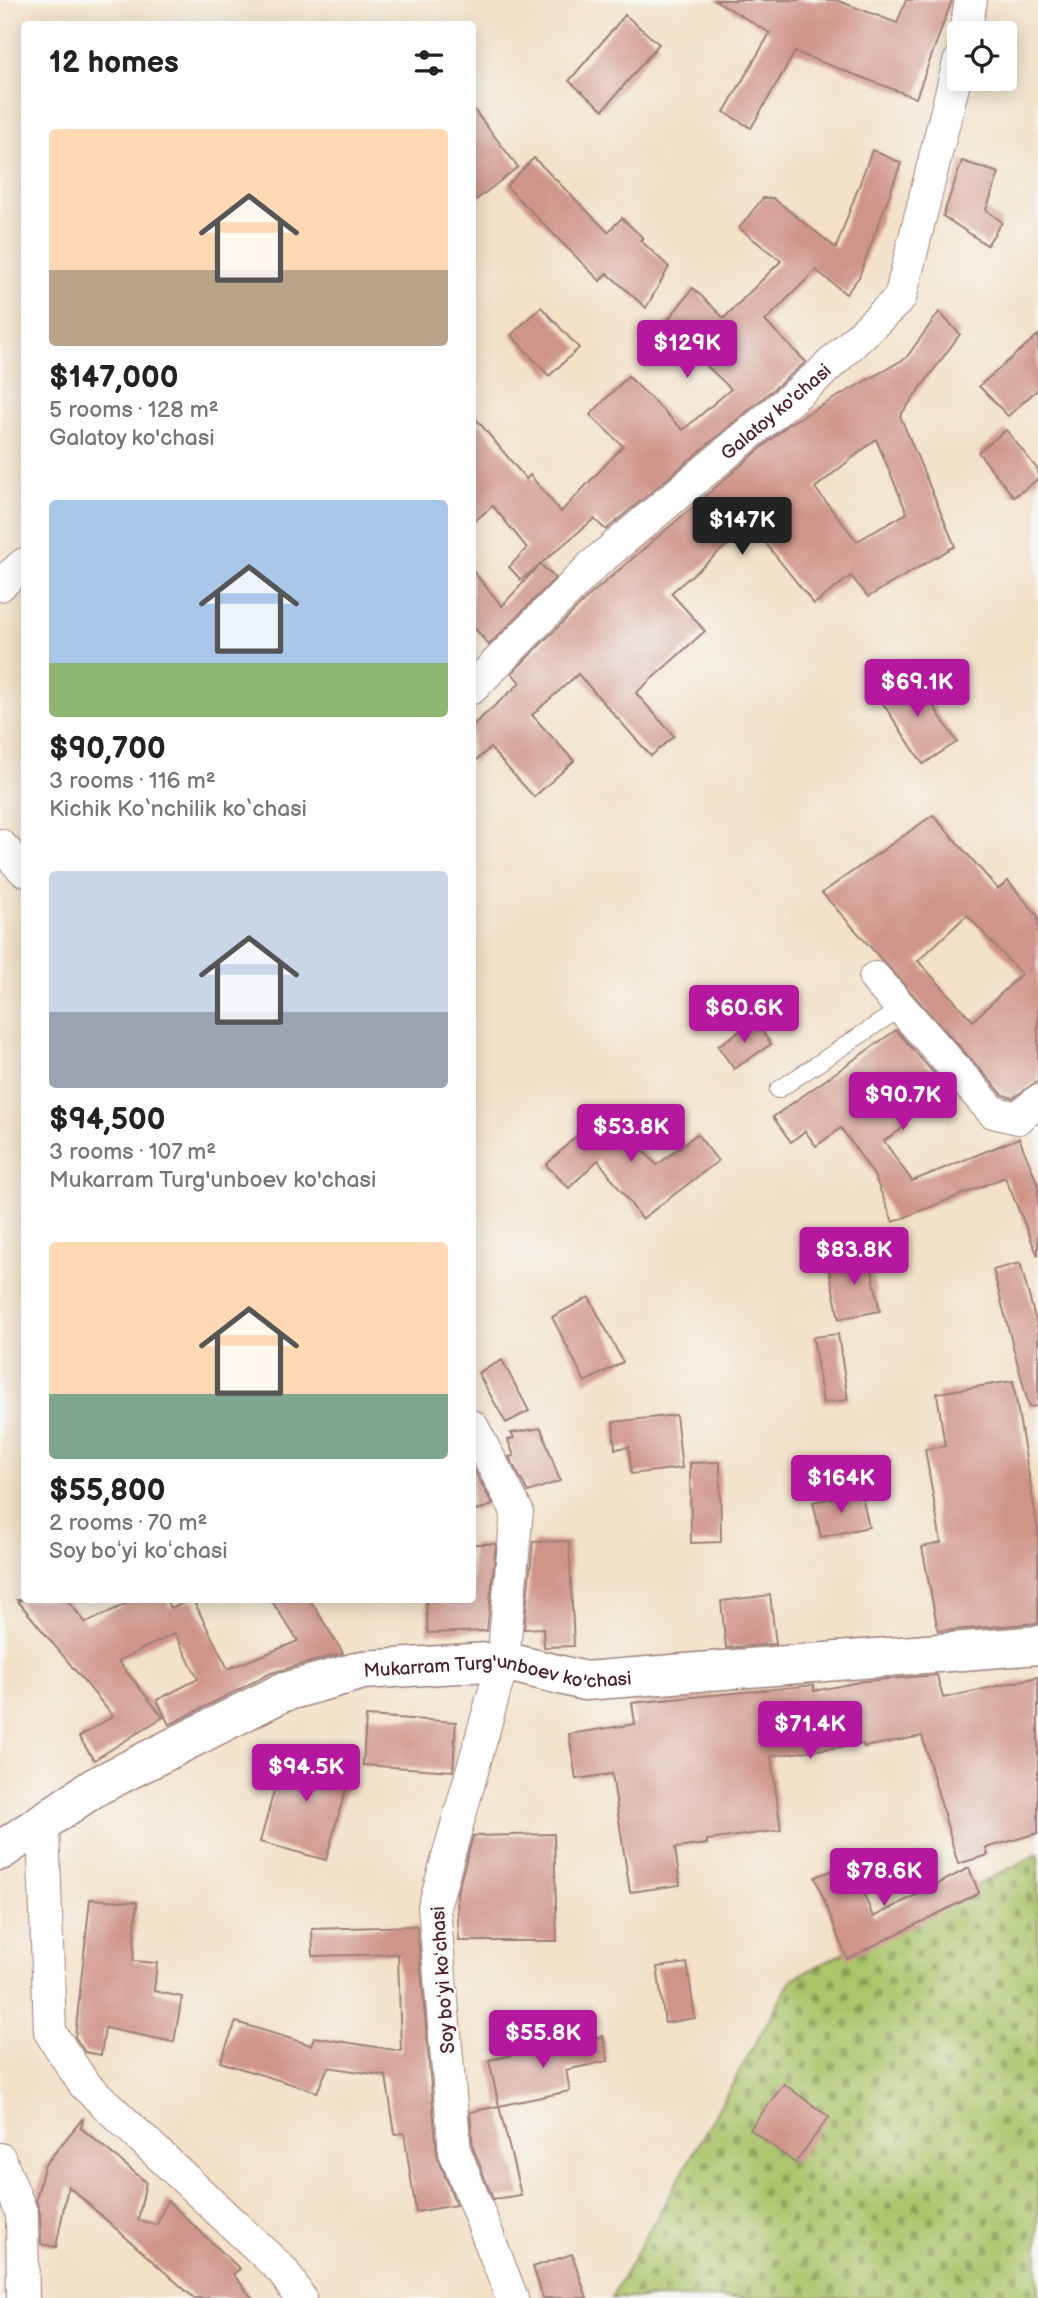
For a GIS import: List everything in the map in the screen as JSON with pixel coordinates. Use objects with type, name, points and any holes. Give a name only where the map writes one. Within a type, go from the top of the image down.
[{"type":"street","points":[[967,21],[971,0]]},
{"type":"street","name":"Galatoy ko'chasi","points":[[476,684],[593,565],[819,375],[900,298],[952,91]]},
{"type":"street","points":[[0,585],[21,567]]},
{"type":"street","points":[[0,845],[21,867]]},
{"type":"street","points":[[875,978],[993,1112],[1018,1118],[1038,1101]]},
{"type":"street","points":[[476,1434],[517,1511],[503,1661]]},
{"type":"street","name":"Mukarram Turg'unboev ko'chasi","points":[[0,1851],[43,1825],[95,1787],[281,1693],[363,1670],[503,1661],[585,1681],[1038,1645]]},
{"type":"street","name":"Soy boʻyi koʻchasi","points":[[503,1661],[434,1907],[454,2152],[512,2298]]},
{"type":"street","points":[[43,1825],[50,2032],[84,2084],[284,2271],[300,2298]]},
{"type":"street","points":[[0,2160],[22,2214],[23,2298]]},
{"type":"lane","points":[[778,1090],[901,1008]]},
{"type":"green space","points":[[1038,1854],[1038,2298],[611,2298],[792,1979]]},
{"type":"building","points":[[715,0],[836,0],[897,23],[906,0],[952,0],[916,98],[795,52],[751,128],[724,112],[770,33]]},
{"type":"building","points":[[625,15],[659,44],[603,110],[569,81]]},
{"type":"building","points":[[476,112],[518,167],[476,200]]},
{"type":"building","points":[[872,150],[901,163],[859,277],[846,294],[816,270],[765,321],[806,362],[606,530],[594,519],[521,580],[509,567],[527,548],[493,506],[476,520],[476,419],[526,479],[530,475],[561,512],[623,446],[590,415],[628,376],[683,430],[731,389],[664,325],[693,288],[724,318],[781,261],[739,228],[763,198],[773,198],[836,248]]},
{"type":"building","points":[[534,158],[608,232],[622,218],[643,238],[640,240],[669,267],[646,308],[607,273],[600,281],[506,186]]},
{"type":"building","points":[[962,161],[999,173],[986,210],[1002,222],[987,245],[943,216]]},
{"type":"building","points":[[541,307],[579,348],[549,376],[511,335]]},
{"type":"building","points":[[939,312],[960,334],[900,416],[955,546],[868,597],[851,576],[814,604],[751,525],[671,593],[705,631],[636,693],[674,736],[651,756],[578,674],[532,715],[574,761],[534,797],[490,748],[476,760],[476,722],[520,683],[512,673],[590,595],[789,424],[906,358]],"holes":[[[876,439],[907,513],[857,541],[815,488]]]},
{"type":"building","points":[[1038,335],[1038,389],[1008,416],[979,386]]},
{"type":"building","points":[[1006,430],[1038,470],[1038,479],[1014,497],[978,452]]},
{"type":"building","points":[[540,564],[555,578],[489,645],[476,630],[476,575],[502,606]]},
{"type":"building","points":[[912,673],[957,742],[923,764],[878,696]]},
{"type":"building","points":[[933,815],[998,889],[1008,881],[1038,916],[1038,1081],[1013,1098],[1003,1095],[822,893]],"holes":[[[967,915],[1021,974],[973,1021],[918,961]]]},
{"type":"building","points":[[755,1021],[771,1044],[734,1069],[718,1046]]},
{"type":"building","points":[[896,1030],[946,1087],[905,1121],[907,1125],[884,1141],[912,1181],[1019,1138],[1038,1185],[1038,1256],[1005,1177],[893,1222],[874,1175],[841,1128],[816,1146],[805,1131],[791,1142],[773,1117]]},
{"type":"building","points":[[603,1110],[657,1165],[697,1134],[718,1161],[642,1219],[598,1160],[569,1188],[546,1165]]},
{"type":"building","points":[[869,1255],[880,1311],[839,1319],[828,1264]]},
{"type":"building","points":[[1020,1263],[1038,1329],[1038,1406],[1029,1407],[993,1270]]},
{"type":"building","points":[[589,1297],[623,1362],[585,1382],[552,1317]]},
{"type":"building","points":[[838,1334],[848,1400],[823,1403],[813,1337]]},
{"type":"building","points":[[502,1360],[529,1411],[506,1423],[478,1373]]},
{"type":"building","points":[[1013,1381],[1038,1530],[1038,1623],[938,1631],[922,1547],[941,1543],[925,1449],[945,1446],[937,1393]]},
{"type":"building","points":[[676,1415],[682,1468],[631,1474],[629,1447],[615,1449],[613,1422]]},
{"type":"building","points":[[541,1428],[560,1481],[528,1492],[509,1457],[514,1456],[508,1440],[514,1438],[511,1433]]},
{"type":"building","points":[[720,1462],[721,1542],[691,1543],[690,1463]]},
{"type":"building","points":[[476,1473],[493,1505],[476,1511]]},
{"type":"building","points":[[861,1492],[869,1527],[821,1537],[813,1502]]},
{"type":"building","points":[[569,1541],[574,1646],[544,1647],[543,1628],[524,1629],[533,1542]]},
{"type":"building","points":[[476,1544],[496,1544],[487,1631],[428,1633],[426,1603],[476,1603]]},
{"type":"building","points":[[770,1595],[776,1644],[726,1648],[721,1601]]},
{"type":"building","points":[[17,1600],[21,1600],[21,1603],[69,1603],[86,1623],[128,1603],[168,1603],[170,1608],[195,1603],[228,1669],[298,1641],[273,1603],[312,1603],[343,1653],[271,1673],[169,1725],[157,1700],[198,1679],[175,1633],[118,1661],[163,1717],[94,1760],[79,1737],[113,1716]]},
{"type":"building","points":[[937,1675],[943,1698],[1038,1677],[1038,1833],[986,1848],[988,1855],[958,1864],[922,1736],[864,1747],[863,1744],[771,1756],[781,1830],[707,1840],[707,1844],[675,1848],[680,1885],[630,1892],[612,1774],[576,1779],[569,1734],[635,1724],[632,1703],[814,1685],[814,1691],[864,1681]]},
{"type":"building","points":[[366,1716],[456,1722],[453,1771],[363,1765]]},
{"type":"building","points":[[286,1747],[352,1766],[326,1860],[260,1842]]},
{"type":"building","points":[[554,1834],[557,1941],[459,1941],[457,1893],[473,1836]]},
{"type":"building","points":[[852,1863],[873,1917],[969,1868],[979,1893],[847,1959],[815,1877]]},
{"type":"building","points":[[90,1899],[137,1902],[133,1961],[157,1963],[154,1991],[182,1997],[174,2042],[105,2028],[101,2055],[85,2052],[75,2037]]},
{"type":"building","points":[[417,1926],[437,2154],[456,2205],[416,2212],[404,2133],[395,2134],[386,2076],[328,2067],[317,2092],[220,2062],[236,2022],[311,2045],[314,2037],[401,2051],[398,1954],[313,1956],[312,1929]]},
{"type":"building","points":[[687,1963],[695,2018],[665,2023],[657,1967]]},
{"type":"building","points":[[603,2036],[608,2061],[566,2070],[570,2091],[499,2106],[489,2060]]},
{"type":"building","points":[[784,2084],[829,2117],[795,2163],[750,2129]]},
{"type":"building","points":[[499,2106],[521,2195],[493,2199],[473,2148],[470,2112]]},
{"type":"building","points":[[83,2118],[81,2128],[146,2182],[138,2220],[157,2225],[167,2200],[240,2269],[233,2274],[252,2298],[194,2298],[68,2186],[56,2247],[41,2244],[40,2214],[36,2200],[44,2166]]},
{"type":"building","points":[[572,2254],[587,2298],[543,2298],[533,2267]]}]
